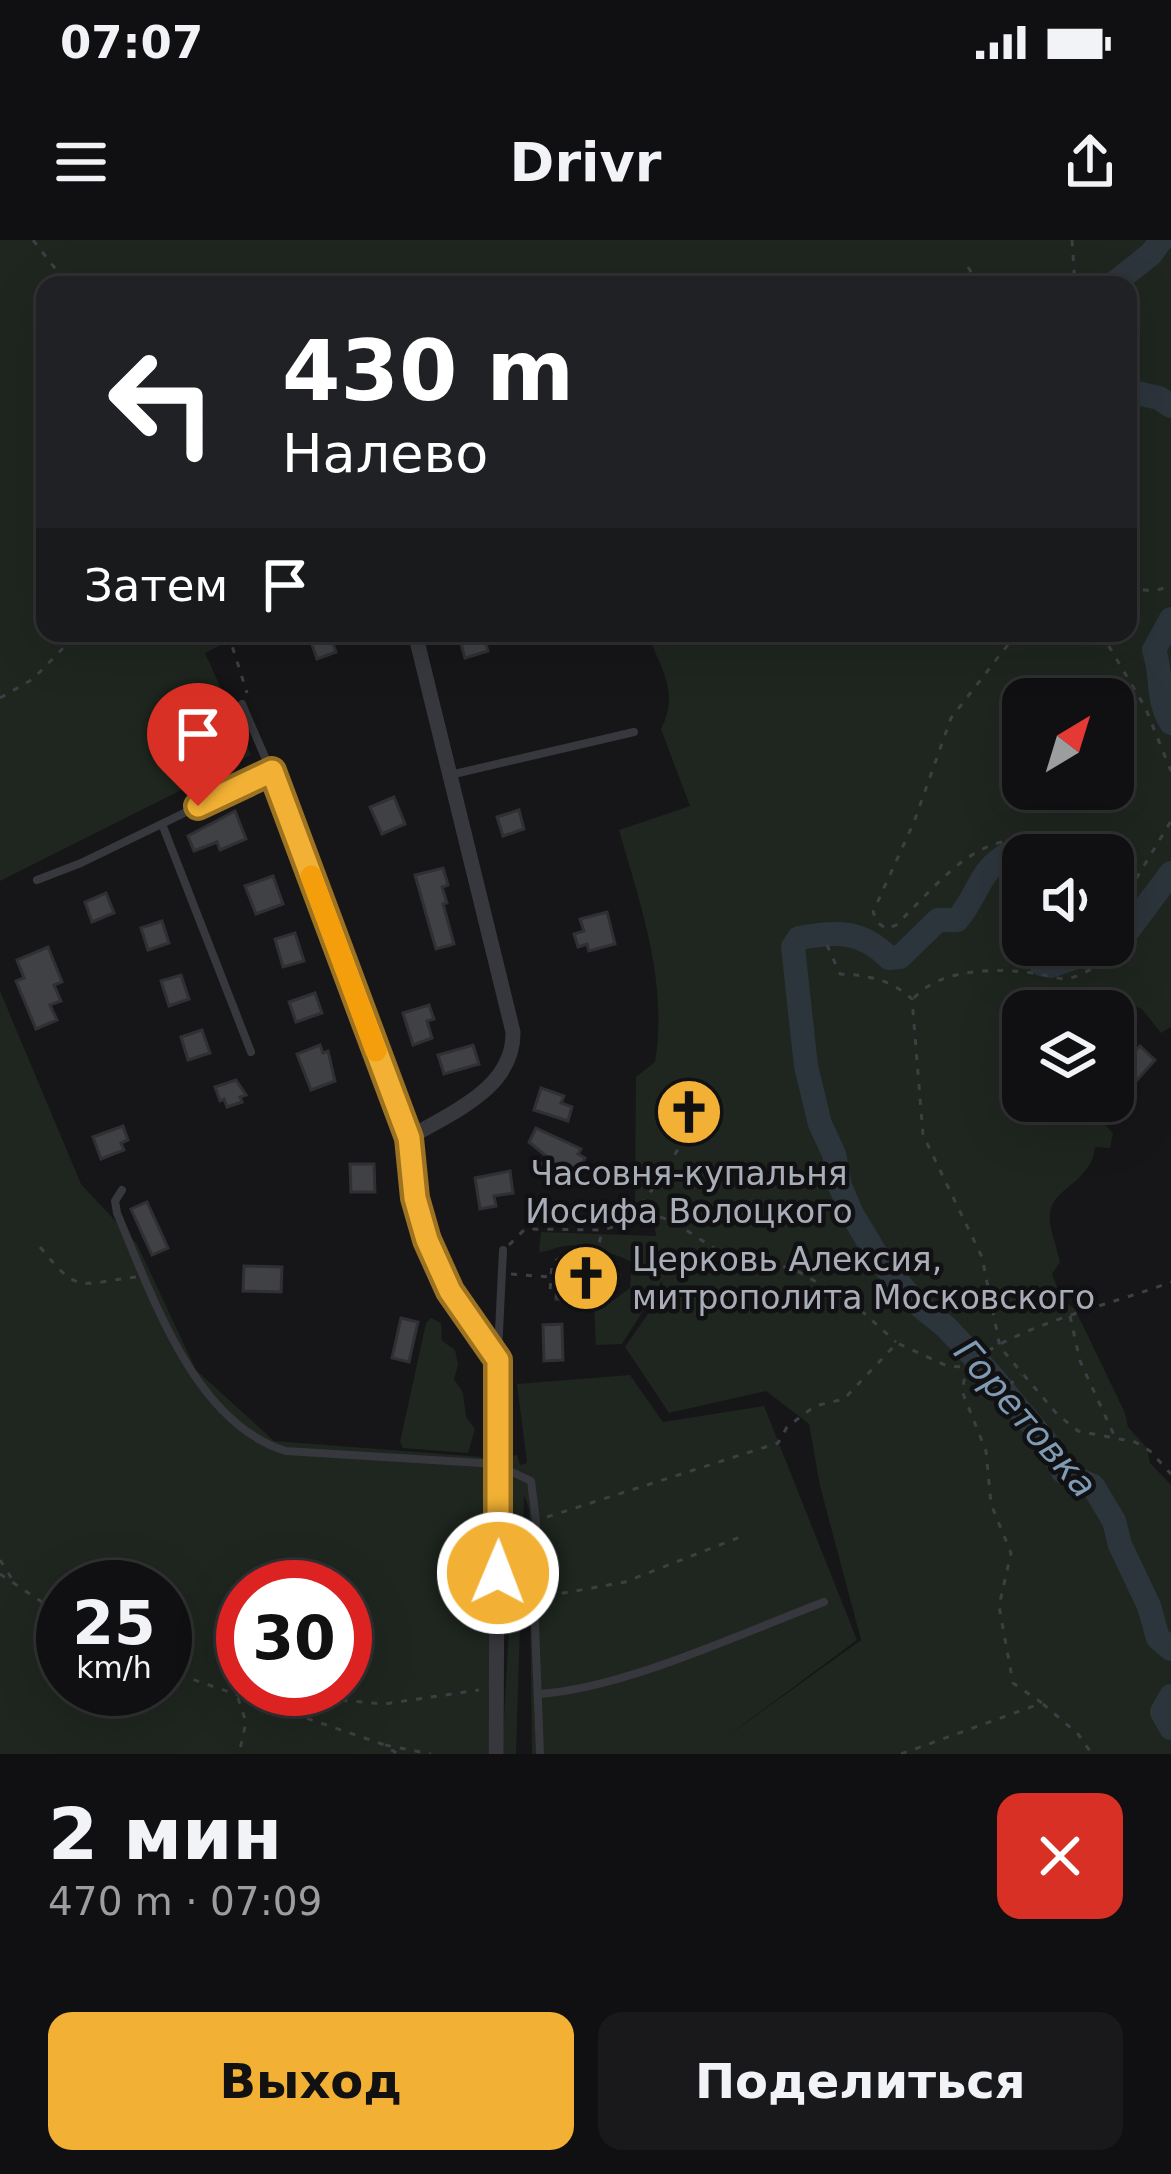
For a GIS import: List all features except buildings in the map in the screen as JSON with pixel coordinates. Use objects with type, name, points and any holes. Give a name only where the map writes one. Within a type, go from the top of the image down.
[{"type":"street","points":[[417,642],[508,1000],[513,1049],[506,1068],[483,1092],[409,1138],[415,1198],[427,1240],[450,1291],[498,1360],[496,1754]]},
{"type":"lane","points":[[242,704],[272,771],[409,1138]]},
{"type":"lane","points":[[450,776],[634,731]]},
{"type":"lane","points":[[37,880],[272,771]]},
{"type":"lane","points":[[162,824],[251,1052]]},
{"type":"lane","points":[[122,1190],[115,1201],[117,1213],[198,1383],[230,1419],[260,1443],[286,1450],[499,1468],[531,1481],[536,1521],[533,1599],[540,1754]]},
{"type":"lane","points":[[498,1360],[503,1250]]},
{"type":"lane","points":[[538,1694],[559,1693],[660,1664],[824,1602]]},
{"type":"path","points":[[34,240],[61,276]]},
{"type":"path","points":[[1072,240],[1074,276]]},
{"type":"path","points":[[968,267],[974,276]]},
{"type":"path","points":[[1137,589],[1171,586]]},
{"type":"path","points":[[0,698],[33,679],[69,642]]},
{"type":"path","points":[[231,642],[249,689],[242,704]]},
{"type":"path","points":[[1002,840],[959,864],[896,925],[887,929],[878,923],[873,912],[914,822],[951,718],[1010,642]]},
{"type":"path","points":[[1107,642],[1145,707],[1171,771]]},
{"type":"path","points":[[1134,882],[1171,821]]},
{"type":"path","points":[[827,945],[840,974],[896,984],[913,999],[923,1135],[982,1258],[1000,1347],[1057,1414],[1078,1431],[1090,1436],[1114,1435],[1150,1451],[1171,1474]]},
{"type":"path","points":[[913,999],[924,987],[956,975],[1006,970],[1067,980],[1094,966]]},
{"type":"path","points":[[631,1222],[688,1134]]},
{"type":"path","points":[[503,1250],[525,1229],[602,1230],[656,1216],[725,1255],[794,1269],[854,1304],[897,1343],[947,1366],[969,1364]]},
{"type":"path","points":[[596,1258],[602,1230]]},
{"type":"path","points":[[40,1247],[66,1279],[83,1285],[144,1276]]},
{"type":"path","points":[[568,1250],[590,1250],[619,1274],[618,1285],[589,1304],[563,1303],[550,1291],[551,1278],[552,1264],[568,1250]]},
{"type":"path","points":[[522,1275],[551,1278]]},
{"type":"path","points":[[1092,1754],[1078,1734],[1013,1683],[999,1606],[1011,1553],[991,1504],[986,1451],[962,1391],[969,1364],[979,1355],[1069,1315],[1171,1282]]},
{"type":"path","points":[[1069,1315],[1080,1361],[1114,1435]]},
{"type":"path","points":[[536,1521],[778,1443],[787,1426],[815,1406],[844,1399],[897,1343]]},
{"type":"path","points":[[1009,1385],[1023,1374]]},
{"type":"path","points":[[533,1599],[625,1582],[745,1535]]},
{"type":"path","points":[[0,1560],[13,1582]]},
{"type":"path","points":[[0,1574],[36,1598]]},
{"type":"path","points":[[372,1703],[496,1686]]},
{"type":"path","points":[[901,1754],[1042,1703]]},
{"type":"path","points":[[239,1754],[244,1716]]},
{"type":"path","points":[[297,1716],[382,1744],[430,1754]]},
{"type":"path","points":[[382,1744],[398,1754]]},
{"type":"shaded area","points":[[0,240],[1171,240],[1171,1027],[1161,1033],[1142,1009],[1134,1006],[1134,990],[1002,990],[1002,1122],[1103,1122],[1113,1134],[1110,1148],[1095,1147],[1087,1168],[1053,1203],[1050,1224],[1060,1262],[1052,1274],[1062,1300],[1075,1309],[1128,1427],[1147,1448],[1150,1463],[1171,1485],[1171,1754],[532,1754],[529,1509],[524,1495],[516,1754],[502,1754],[513,1556],[506,1541],[509,1456],[517,1455],[520,1465],[527,1463],[517,1384],[630,1375],[663,1422],[764,1406],[857,1640],[725,1738],[861,1640],[820,1486],[809,1424],[766,1391],[669,1413],[625,1347],[663,1292],[662,1281],[622,1344],[596,1345],[594,1307],[630,1288],[632,1262],[577,1246],[539,1252],[541,1232],[656,1236],[654,1222],[635,1210],[636,1077],[655,1062],[658,1002],[650,944],[619,830],[690,806],[661,729],[669,692],[651,642],[1137,642],[1137,276],[36,276],[36,642],[226,642],[205,653],[251,755],[0,881]]},
{"type":"shaded area","points":[[0,991],[81,1184],[137,1244],[196,1370],[274,1441],[482,1457],[492,1472],[488,1754],[0,1754]]},
{"type":"shaded area","points":[[431,1318],[441,1323],[442,1340],[455,1350],[454,1379],[463,1393],[466,1417],[475,1429],[468,1453],[403,1448],[400,1442],[426,1323]]},
{"type":"waterway","name":"Горетовка","points":[[1123,276],[1161,240]]},
{"type":"waterway","name":"Горетовка","points":[[1137,393],[1171,406]]},
{"type":"waterway","name":"Горетовка","points":[[1171,619],[1154,650],[1163,705],[1171,723]]},
{"type":"waterway","name":"Горетовка","points":[[1002,858],[988,871],[957,920],[938,920],[900,957],[889,958],[869,942],[848,935],[799,938],[793,947],[806,1066],[840,1186],[880,1261],[990,1374],[1051,1448],[1063,1472],[1093,1486],[1114,1521],[1158,1638],[1171,1649]]},
{"type":"waterway","name":"Горетовка","points":[[1134,923],[1171,873]]},
{"type":"waterway","name":"Горетовка","points":[[1171,1696],[1162,1712],[1171,1728]]},
{"type":"slow traffic","points":[[311,876],[376,1051]]},
{"type":"place","name":"Часовня-купальня Иосифа Волоцкого","points":[[689,1112]]},
{"type":"place","name":"Церковь Алексия, митрополита Московского","points":[[586,1278]]},
{"type":"route","points":[[198,806],[272,771],[409,1138],[415,1198],[427,1240],[450,1291],[498,1360],[498,1573]]}]
